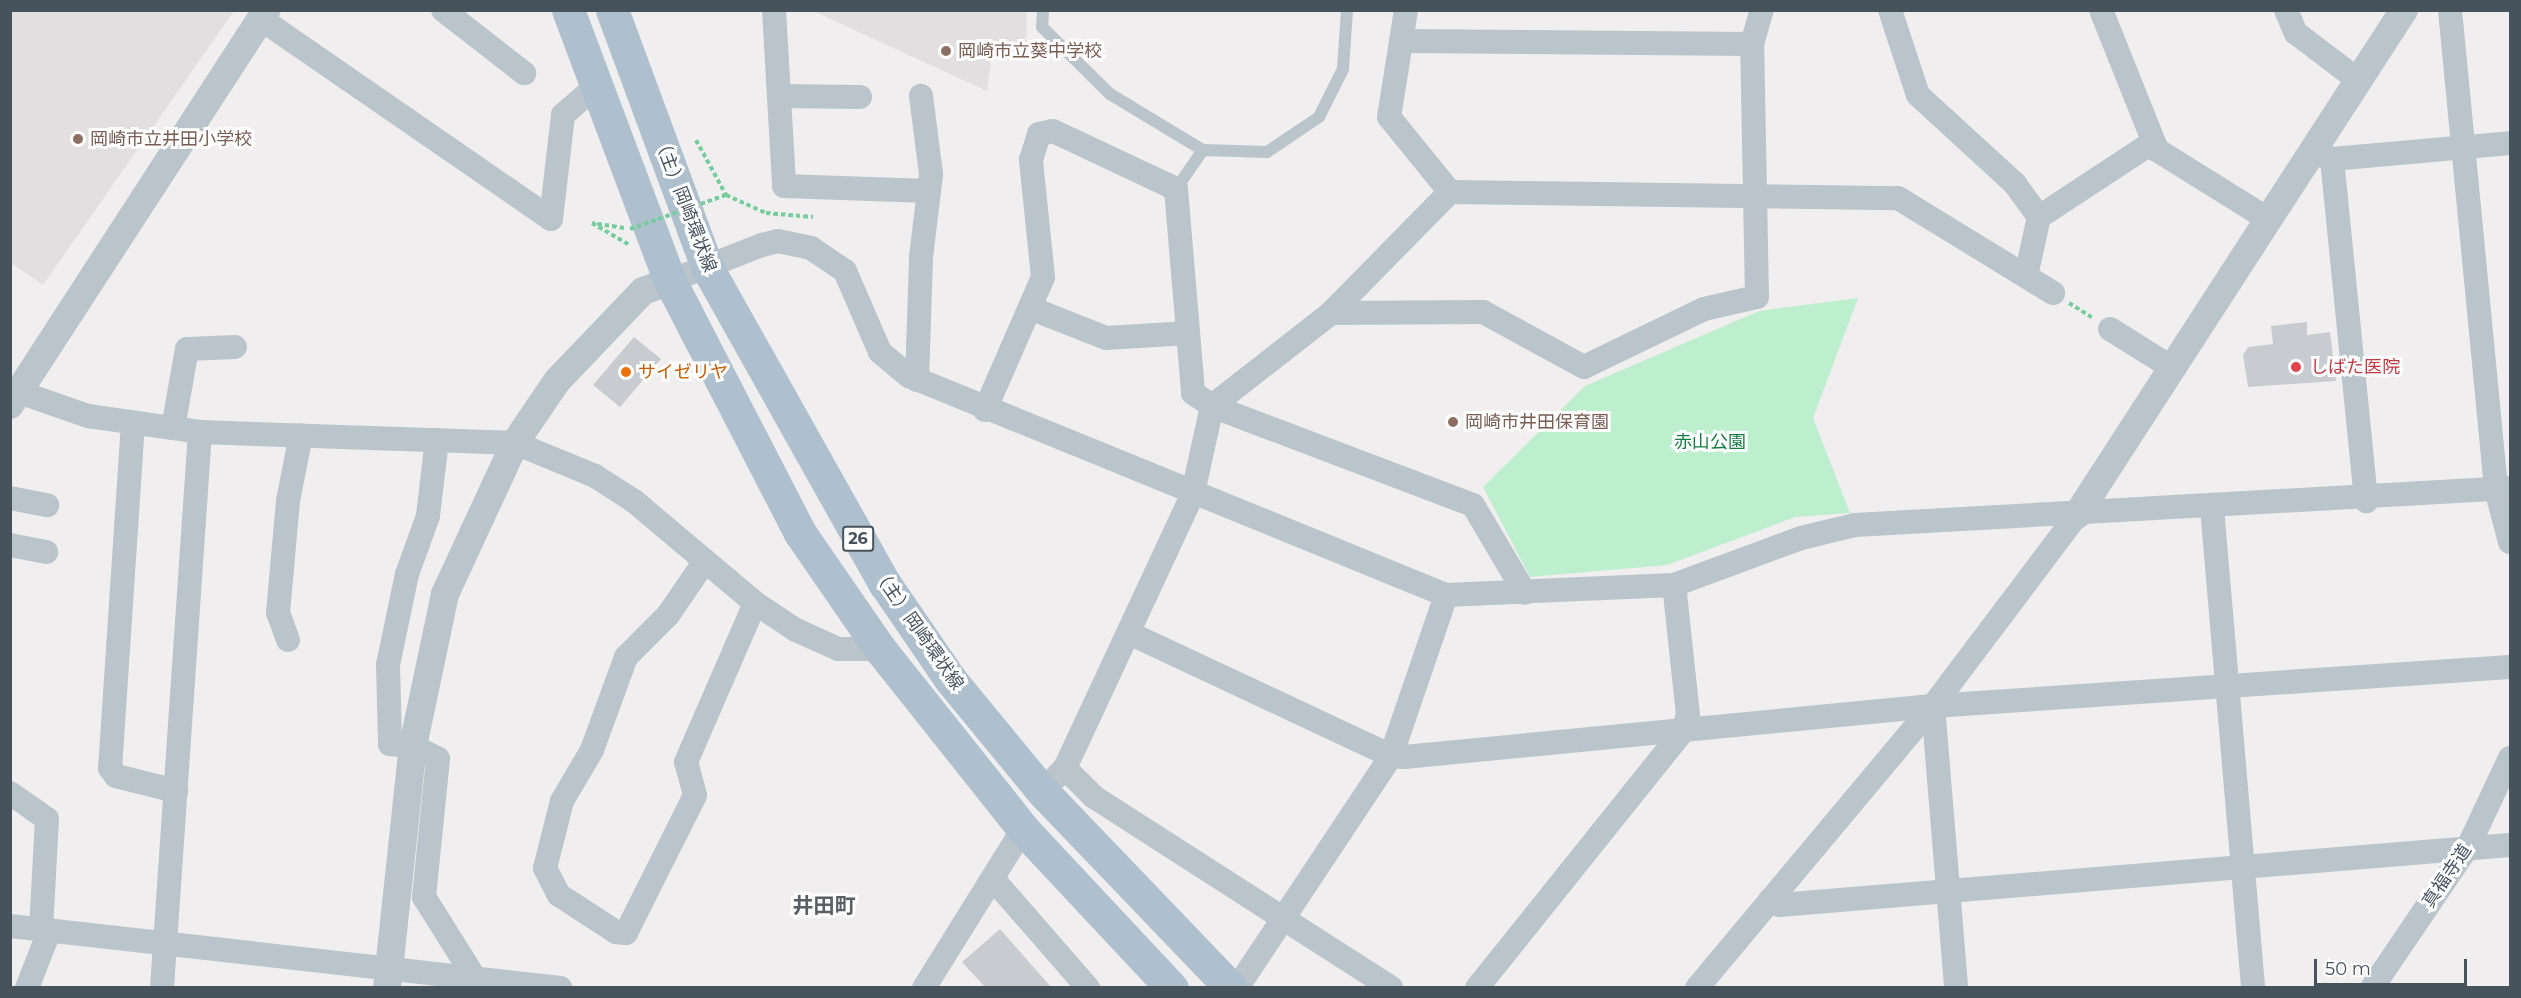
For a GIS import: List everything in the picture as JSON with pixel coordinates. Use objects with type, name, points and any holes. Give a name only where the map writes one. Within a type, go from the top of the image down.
[{"type":"main road","name":"26","points":[[568,10],[670,281],[800,533],[880,649],[1023,829],[1172,987]]},
{"type":"main road","name":"（主）岡崎環状線","points":[[612,10],[708,268],[885,584],[950,679],[1042,791],[1231,987]]},
{"type":"street","points":[[443,10],[524,73]]},
{"type":"street","points":[[774,10],[784,186],[929,191]]},
{"type":"street","points":[[1406,10],[1389,117],[1450,192]]},
{"type":"street","points":[[1331,313],[1483,312],[1584,368],[1704,309],[1757,297],[1752,45],[1762,10]]},
{"type":"street","points":[[1890,10],[1918,95],[2015,184],[2040,217]]},
{"type":"street","points":[[2101,10],[2152,142],[2268,219]]},
{"type":"street","points":[[2286,10],[2296,33],[2358,80]]},
{"type":"street","points":[[1697,987],[1933,706],[2078,515],[2169,366],[2268,219],[2323,156],[2358,80],[2404,10]]},
{"type":"street","points":[[2450,10],[2461,147],[2511,542]]},
{"type":"street","points":[[597,86],[563,116],[551,219],[264,15],[13,396],[88,416],[200,432],[515,443],[595,476],[705,561],[754,603],[838,649],[880,649]]},
{"type":"street","points":[[1402,41],[1752,45]]},
{"type":"street","points":[[779,96],[860,97]]},
{"type":"street","points":[[917,380],[929,191],[921,96]]},
{"type":"street","points":[[985,410],[1043,277],[1031,160],[1039,134],[1053,131],[1176,189],[1193,393],[1212,406],[1473,505],[1525,593]]},
{"type":"street","points":[[2026,276],[2040,217],[2152,142]]},
{"type":"street","points":[[2323,156],[2511,143]]},
{"type":"street","points":[[2323,156],[2366,501]]},
{"type":"street","points":[[1042,791],[1065,768],[1131,634],[1194,493],[1212,406],[1331,313],[1450,192],[1756,193],[1898,198],[2053,293]]},
{"type":"street","points":[[388,977],[413,746],[445,594],[515,443],[579,353],[644,291],[778,241],[819,252],[845,270],[880,352],[917,380],[985,410],[1446,595],[1674,585],[1800,538],[1855,525],[2044,512],[2078,515],[2366,501],[2503,489]]},
{"type":"street","points":[[1030,308],[1106,338],[1188,333]]},
{"type":"street","points":[[2110,329],[2169,366]]},
{"type":"street","points":[[173,428],[187,349],[235,346]]},
{"type":"street","points":[[133,423],[110,768],[116,776],[176,791]]},
{"type":"street","points":[[162,987],[200,432]]},
{"type":"street","points":[[288,640],[278,613],[288,501],[302,435]]},
{"type":"street","points":[[437,440],[428,516],[407,574],[388,665],[390,744],[413,746],[438,759],[424,897],[473,975]]},
{"type":"street","points":[[10,498],[47,505]]},
{"type":"street","points":[[2212,508],[2253,987]]},
{"type":"street","points":[[10,545],[46,552]]},
{"type":"street","points":[[705,561],[668,615],[626,657],[592,750],[562,801],[545,868],[560,895],[616,932],[626,933],[695,795],[686,762],[754,603]]},
{"type":"street","points":[[1477,987],[1683,731],[1688,715],[1674,585]]},
{"type":"street","points":[[1237,987],[1391,756],[1446,595]]},
{"type":"street","points":[[1131,634],[1391,756],[1683,731],[1933,706],[2511,667]]},
{"type":"street","points":[[1933,706],[1950,890],[1956,987]]},
{"type":"street","name":"真福寺道","points":[[2372,987],[2469,845],[2511,758]]},
{"type":"street","points":[[1065,768],[1094,797],[1391,987]]},
{"type":"street","points":[[10,793],[47,819],[45,931],[27,987]]},
{"type":"street","points":[[924,987],[1023,829]]},
{"type":"street","points":[[1770,900],[1779,905],[2243,867],[2469,845],[2511,845]]},
{"type":"street","points":[[993,879],[1088,987]]},
{"type":"street","points":[[10,926],[165,941],[388,977],[473,975],[561,987]]},
{"type":"lane","points":[[1043,10],[1042,27],[1110,94],[1203,150],[1267,152],[1319,117],[1343,69],[1347,10]]},
{"type":"lane","points":[[1176,189],[1203,150]]},
{"type":"path","points":[[696,140],[726,195],[766,213],[813,216]]},
{"type":"path","points":[[628,244],[592,223],[630,229],[726,195]]},
{"type":"path","points":[[2053,293],[2110,329]]},
{"type":"shaded area","name":"岡崎市立井田小学校","points":[[11,10],[234,11],[43,285],[11,263]]},
{"type":"shaded area","name":"岡崎市立葵中学校","points":[[813,11],[1027,11],[1026,51],[992,51],[987,91]]},
{"type":"green space","name":"赤山公園","points":[[1858,298],[1813,418],[1850,513],[1795,517],[1667,565],[1530,577],[1483,487],[1585,386],[1759,311]]},
{"type":"building","points":[[2307,322],[2307,335],[2330,332],[2336,381],[2248,387],[2243,355],[2248,347],[2273,344],[2271,326]]},
{"type":"building","points":[[634,337],[661,359],[620,407],[593,385]]},
{"type":"building","points":[[1000,929],[1051,987],[985,987],[962,962]]},
{"type":"place","name":"岡崎市立葵中学校","points":[[946,51]]},
{"type":"place","name":"岡崎市立井田小学校","points":[[78,139]]},
{"type":"place","name":"しばた医院","points":[[2296,367]]},
{"type":"place","name":"サイゼリヤ","points":[[626,372]]},
{"type":"place","name":"岡崎市井田保育園","points":[[1453,422]]},
{"type":"district","name":"井田町","points":[[824,906]]}]
